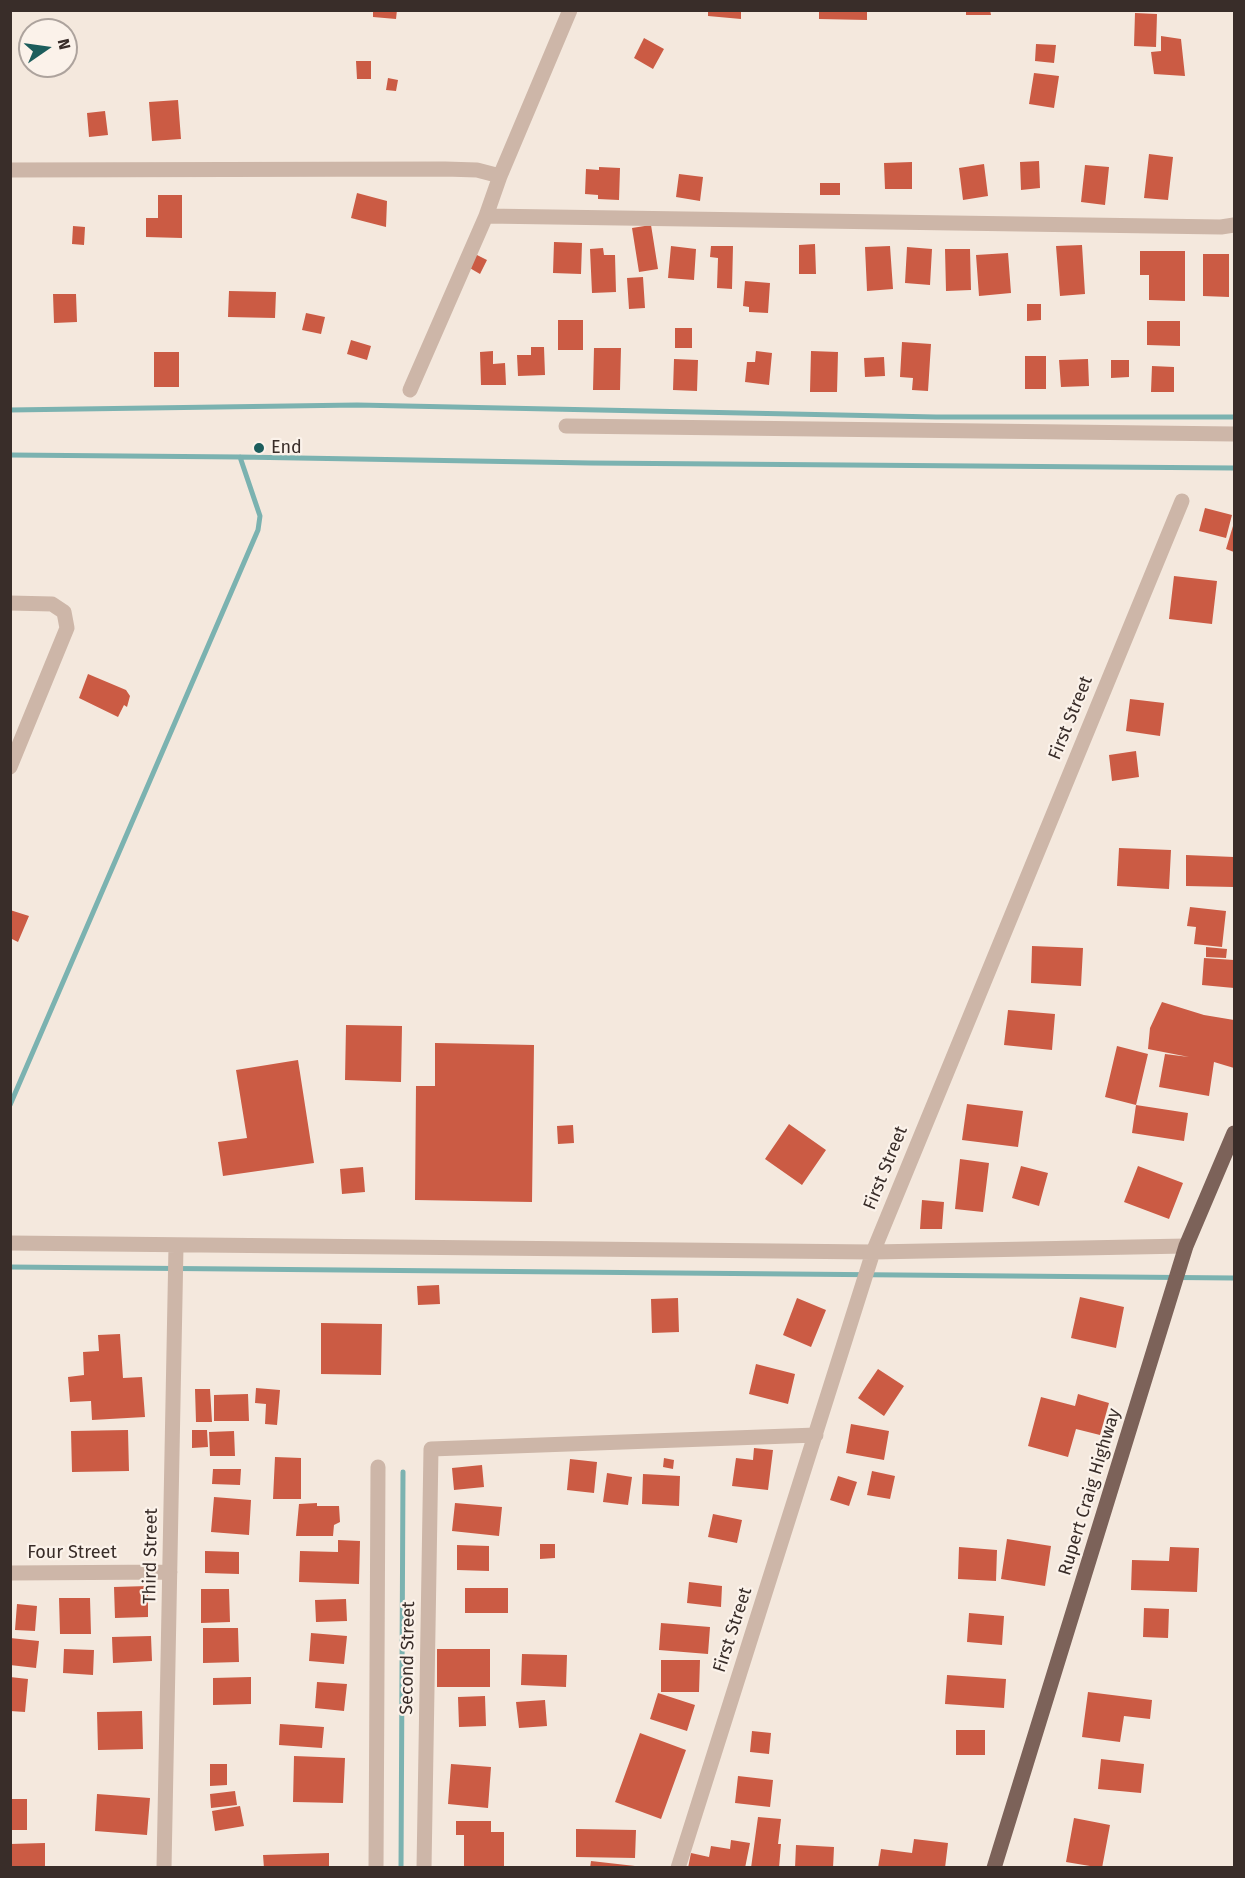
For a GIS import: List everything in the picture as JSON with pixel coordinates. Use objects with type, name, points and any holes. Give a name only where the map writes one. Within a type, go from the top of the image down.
[{"type":"main road","name":"Rupert Craig Highway","points":[[994,1868],[1186,1246],[1234,1132]]},
{"type":"street","points":[[410,390],[486,216],[500,176],[570,10]]},
{"type":"street","points":[[10,170],[445,169],[477,170],[500,176]]},
{"type":"street","points":[[486,216],[1221,228],[1234,225]]},
{"type":"street","points":[[566,426],[1234,434]]},
{"type":"street","name":"First Street","points":[[678,1868],[873,1252],[1182,501]]},
{"type":"street","points":[[10,603],[52,604],[64,612],[67,627],[10,767]]},
{"type":"street","points":[[10,1244],[873,1252],[1186,1246]]},
{"type":"street","name":"Third Street","points":[[164,1868],[176,1246]]},
{"type":"street","name":"Second Street","points":[[424,1868],[431,1449],[816,1435]]},
{"type":"street","name":"Second Street","points":[[376,1868],[378,1467]]},
{"type":"street","name":"Four Street","points":[[10,1573],[170,1572]]},
{"type":"building","points":[[373,10],[397,10],[396,19],[373,17]]},
{"type":"building","points":[[708,10],[741,10],[741,19],[708,16]]},
{"type":"building","points":[[819,10],[867,10],[867,20],[819,19]]},
{"type":"building","points":[[966,10],[990,10],[991,15],[966,15]]},
{"type":"building","points":[[1135,13],[1157,14],[1156,47],[1134,46]]},
{"type":"building","points":[[1161,36],[1181,39],[1185,76],[1154,74],[1151,52],[1161,51]]},
{"type":"building","points":[[644,38],[664,49],[653,69],[634,58]]},
{"type":"building","points":[[1036,44],[1056,45],[1054,63],[1035,61]]},
{"type":"building","points":[[356,61],[371,61],[371,79],[357,79]]},
{"type":"building","points":[[1034,73],[1059,76],[1054,108],[1029,104]]},
{"type":"building","points":[[388,78],[398,80],[396,91],[386,90]]},
{"type":"building","points":[[178,100],[181,139],[152,141],[149,102]]},
{"type":"building","points":[[105,111],[108,135],[89,137],[87,113]]},
{"type":"building","points":[[1149,154],[1173,157],[1168,200],[1144,198]]},
{"type":"building","points":[[1039,161],[1040,188],[1021,190],[1020,162]]},
{"type":"building","points":[[912,162],[912,189],[885,189],[884,163]]},
{"type":"building","points":[[984,164],[988,196],[963,200],[959,168]]},
{"type":"building","points":[[1085,165],[1109,167],[1105,205],[1081,202]]},
{"type":"building","points":[[599,167],[620,168],[619,200],[598,199],[598,195],[585,194],[586,169],[599,170]]},
{"type":"building","points":[[679,174],[703,177],[700,201],[676,197]]},
{"type":"building","points":[[820,183],[840,183],[840,195],[820,195]]},
{"type":"building","points":[[357,193],[387,201],[386,227],[351,218]]},
{"type":"building","points":[[158,195],[182,195],[182,238],[146,237],[146,218],[158,218]]},
{"type":"building","points":[[651,225],[658,269],[639,272],[632,228]]},
{"type":"building","points":[[73,226],[85,227],[84,245],[72,244]]},
{"type":"building","points":[[554,242],[582,243],[581,274],[553,273]]},
{"type":"building","points":[[815,244],[816,274],[799,274],[799,245]]},
{"type":"building","points":[[1082,245],[1085,294],[1060,296],[1056,246]]},
{"type":"building","points":[[671,246],[696,249],[694,280],[668,278]]},
{"type":"building","points":[[711,246],[733,246],[732,289],[717,288],[718,258],[710,257]]},
{"type":"building","points":[[890,246],[893,289],[867,291],[865,247]]},
{"type":"building","points":[[907,247],[932,249],[930,285],[905,283]]},
{"type":"building","points":[[603,248],[604,255],[615,255],[616,292],[592,293],[590,249]]},
{"type":"building","points":[[945,249],[970,249],[971,290],[946,291]]},
{"type":"building","points":[[1140,251],[1185,251],[1185,301],[1149,300],[1149,275],[1140,275]]},
{"type":"building","points":[[1008,253],[1011,293],[979,296],[976,255]]},
{"type":"building","points":[[475,254],[487,260],[480,274],[468,267]]},
{"type":"building","points":[[1203,254],[1229,254],[1229,297],[1203,296]]},
{"type":"building","points":[[643,277],[645,308],[629,309],[627,278]]},
{"type":"building","points":[[745,281],[770,283],[768,313],[749,312],[749,307],[743,306]]},
{"type":"building","points":[[229,291],[276,292],[275,318],[228,317]]},
{"type":"building","points":[[53,294],[76,294],[77,322],[54,323]]},
{"type":"building","points":[[1027,304],[1041,304],[1041,320],[1027,321]]},
{"type":"building","points":[[306,313],[325,317],[321,334],[302,330]]},
{"type":"building","points":[[558,320],[583,320],[583,350],[558,350]]},
{"type":"building","points":[[1147,321],[1180,321],[1180,346],[1147,345]]},
{"type":"building","points":[[675,328],[692,328],[692,348],[675,348]]},
{"type":"building","points":[[351,340],[371,346],[367,360],[347,354]]},
{"type":"building","points":[[902,342],[931,344],[928,391],[912,390],[913,378],[900,377]]},
{"type":"building","points":[[531,347],[544,347],[545,375],[518,376],[517,355],[531,355]]},
{"type":"building","points":[[594,348],[621,348],[620,390],[593,390]]},
{"type":"building","points":[[493,351],[493,364],[505,363],[506,385],[481,385],[480,352]]},
{"type":"building","points":[[756,351],[772,353],[769,385],[745,382],[747,362],[755,362]]},
{"type":"building","points":[[811,351],[838,352],[837,392],[810,392]]},
{"type":"building","points":[[154,352],[179,352],[179,387],[154,387]]},
{"type":"building","points":[[1025,356],[1046,356],[1046,389],[1025,389]]},
{"type":"building","points":[[884,357],[885,376],[865,377],[864,358]]},
{"type":"building","points":[[674,359],[698,360],[697,391],[673,390]]},
{"type":"building","points":[[1088,359],[1089,386],[1061,387],[1059,360]]},
{"type":"building","points":[[1111,360],[1129,360],[1129,377],[1111,378]]},
{"type":"building","points":[[1152,366],[1174,367],[1174,392],[1151,392]]},
{"type":"building","points":[[1205,508],[1232,515],[1226,538],[1199,531]]},
{"type":"building","points":[[1234,527],[1234,552],[1226,549]]},
{"type":"building","points":[[1174,576],[1217,581],[1212,624],[1169,619]]},
{"type":"building","points":[[88,674],[126,690],[130,696],[127,707],[124,705],[118,717],[79,698]]},
{"type":"building","points":[[1130,699],[1164,703],[1160,736],[1126,731]]},
{"type":"building","points":[[1136,751],[1139,777],[1112,781],[1109,755]]},
{"type":"building","points":[[1119,848],[1171,850],[1169,889],[1117,886]]},
{"type":"building","points":[[1186,855],[1234,857],[1234,887],[1186,886]]},
{"type":"building","points":[[1190,907],[1226,911],[1222,947],[1194,944],[1196,927],[1187,926]]},
{"type":"building","points":[[10,910],[29,916],[18,942],[10,938]]},
{"type":"building","points":[[1032,946],[1083,948],[1081,986],[1031,983]]},
{"type":"building","points":[[1206,947],[1227,949],[1226,958],[1206,957]]},
{"type":"building","points":[[1204,958],[1234,960],[1234,988],[1202,985]]},
{"type":"building","points":[[1162,1002],[1204,1015],[1234,1020],[1234,1068],[1214,1062],[1209,1096],[1159,1087],[1165,1054],[1189,1057],[1148,1049],[1150,1028]]},
{"type":"building","points":[[1008,1010],[1055,1014],[1052,1050],[1004,1045]]},
{"type":"building","points":[[346,1025],[402,1026],[401,1082],[345,1080]]},
{"type":"building","points":[[435,1043],[534,1045],[532,1202],[415,1200],[416,1086],[435,1086]]},
{"type":"building","points":[[1117,1046],[1148,1054],[1136,1105],[1105,1097]]},
{"type":"building","points":[[298,1060],[314,1163],[223,1176],[218,1142],[247,1138],[236,1070]]},
{"type":"building","points":[[967,1104],[1023,1111],[1018,1147],[962,1140]]},
{"type":"building","points":[[1136,1105],[1188,1113],[1184,1141],[1132,1133]]},
{"type":"building","points":[[789,1124],[826,1150],[802,1185],[765,1159]]},
{"type":"building","points":[[573,1125],[574,1143],[558,1144],[557,1126]]},
{"type":"building","points":[[960,1159],[989,1163],[983,1212],[955,1209]]},
{"type":"building","points":[[1021,1166],[1048,1173],[1039,1206],[1012,1198]]},
{"type":"building","points":[[1138,1166],[1183,1183],[1169,1219],[1124,1202]]},
{"type":"building","points":[[363,1167],[365,1192],[342,1194],[340,1169]]},
{"type":"building","points":[[922,1200],[944,1202],[942,1229],[920,1229]]},
{"type":"building","points":[[439,1285],[440,1304],[418,1305],[417,1286]]},
{"type":"building","points":[[1080,1297],[1124,1307],[1116,1348],[1071,1338]]},
{"type":"building","points":[[678,1298],[679,1332],[652,1333],[651,1299]]},
{"type":"building","points":[[797,1298],[826,1310],[811,1347],[783,1335]]},
{"type":"building","points":[[321,1323],[382,1324],[381,1375],[321,1374]]},
{"type":"building","points":[[120,1334],[123,1378],[142,1377],[145,1417],[92,1420],[91,1401],[70,1402],[68,1377],[84,1375],[83,1352],[99,1351],[98,1335]]},
{"type":"building","points":[[756,1364],[795,1374],[788,1404],[749,1394]]},
{"type":"building","points":[[878,1369],[904,1386],[884,1416],[858,1398]]},
{"type":"building","points":[[256,1388],[280,1390],[277,1425],[265,1424],[266,1404],[255,1403]]},
{"type":"building","points":[[195,1389],[210,1389],[212,1422],[196,1422]]},
{"type":"building","points":[[248,1394],[249,1421],[214,1421],[214,1395]]},
{"type":"building","points":[[1078,1394],[1109,1403],[1100,1435],[1076,1429],[1068,1457],[1028,1446],[1041,1397],[1075,1406]]},
{"type":"building","points":[[851,1424],[889,1431],[884,1460],[846,1453]]},
{"type":"building","points":[[128,1430],[129,1471],[72,1472],[71,1431]]},
{"type":"building","points":[[192,1430],[207,1430],[208,1447],[192,1448]]},
{"type":"building","points":[[234,1431],[235,1456],[210,1456],[209,1432]]},
{"type":"building","points":[[754,1448],[773,1450],[768,1490],[732,1486],[736,1458],[753,1460]]},
{"type":"building","points":[[275,1457],[301,1458],[301,1499],[273,1499]]},
{"type":"building","points":[[664,1458],[674,1460],[673,1469],[663,1467]]},
{"type":"building","points":[[570,1459],[597,1462],[594,1493],[567,1490]]},
{"type":"building","points":[[482,1465],[484,1487],[454,1490],[452,1468]]},
{"type":"building","points":[[213,1469],[241,1469],[240,1485],[212,1484]]},
{"type":"building","points":[[872,1471],[895,1476],[890,1499],[867,1495]]},
{"type":"building","points":[[607,1473],[632,1477],[628,1505],[603,1502]]},
{"type":"building","points":[[643,1474],[680,1476],[679,1506],[642,1504]]},
{"type":"building","points":[[838,1476],[857,1482],[849,1506],[830,1500]]},
{"type":"building","points":[[214,1497],[251,1500],[249,1535],[211,1532]]},
{"type":"building","points":[[317,1503],[317,1506],[339,1506],[340,1522],[334,1525],[333,1536],[296,1536],[299,1504]]},
{"type":"building","points":[[455,1503],[502,1507],[499,1536],[452,1531]]},
{"type":"building","points":[[713,1514],[742,1520],[737,1543],[708,1537]]},
{"type":"building","points":[[1007,1539],[1051,1546],[1045,1586],[1001,1579]]},
{"type":"building","points":[[338,1540],[360,1541],[359,1584],[299,1582],[300,1551],[338,1552]]},
{"type":"building","points":[[540,1544],[555,1544],[555,1558],[540,1559]]},
{"type":"building","points":[[457,1545],[489,1546],[489,1571],[457,1570]]},
{"type":"building","points":[[959,1547],[997,1550],[996,1581],[958,1579]]},
{"type":"building","points":[[1170,1547],[1199,1548],[1197,1592],[1131,1590],[1132,1560],[1169,1561]]},
{"type":"building","points":[[205,1551],[239,1552],[239,1574],[205,1573]]},
{"type":"building","points":[[689,1582],[722,1586],[721,1607],[687,1603]]},
{"type":"building","points":[[148,1586],[148,1617],[115,1618],[114,1587]]},
{"type":"building","points":[[465,1588],[508,1588],[508,1613],[465,1613]]},
{"type":"building","points":[[201,1589],[229,1589],[230,1622],[201,1623]]},
{"type":"building","points":[[59,1598],[90,1598],[91,1634],[60,1634]]},
{"type":"building","points":[[346,1599],[347,1621],[316,1622],[315,1600]]},
{"type":"building","points":[[17,1604],[37,1606],[35,1631],[15,1630]]},
{"type":"building","points":[[1144,1608],[1169,1609],[1168,1638],[1143,1637]]},
{"type":"building","points":[[969,1613],[1004,1616],[1002,1645],[967,1642]]},
{"type":"building","points":[[661,1623],[710,1627],[708,1654],[659,1650]]},
{"type":"building","points":[[203,1628],[238,1628],[239,1662],[203,1663]]},
{"type":"building","points":[[311,1633],[347,1636],[344,1664],[309,1661]]},
{"type":"building","points":[[151,1636],[152,1661],[113,1663],[112,1637]]},
{"type":"building","points":[[10,1638],[39,1641],[36,1668],[10,1665]]},
{"type":"building","points":[[64,1649],[94,1650],[93,1675],[63,1673]]},
{"type":"building","points":[[437,1649],[490,1649],[490,1687],[437,1687]]},
{"type":"building","points":[[522,1654],[567,1655],[566,1687],[521,1685]]},
{"type":"building","points":[[661,1660],[700,1660],[699,1692],[661,1692]]},
{"type":"building","points":[[947,1675],[1006,1679],[1004,1708],[945,1704]]},
{"type":"building","points":[[10,1677],[28,1679],[25,1712],[10,1711]]},
{"type":"building","points":[[251,1677],[251,1704],[213,1705],[213,1678]]},
{"type":"building","points":[[317,1682],[347,1684],[344,1711],[315,1708]]},
{"type":"building","points":[[1088,1692],[1152,1700],[1150,1719],[1124,1716],[1120,1742],[1082,1737]]},
{"type":"building","points":[[658,1693],[695,1705],[687,1731],[650,1719]]},
{"type":"building","points":[[485,1696],[486,1726],[459,1727],[458,1697]]},
{"type":"building","points":[[545,1700],[547,1726],[519,1728],[516,1702]]},
{"type":"building","points":[[142,1711],[143,1749],[98,1750],[97,1712]]},
{"type":"building","points":[[280,1724],[324,1727],[322,1748],[279,1745]]},
{"type":"building","points":[[956,1730],[985,1730],[985,1755],[956,1755]]},
{"type":"building","points":[[752,1731],[771,1733],[769,1754],[750,1752]]},
{"type":"building","points":[[640,1733],[686,1750],[661,1819],[615,1802]]},
{"type":"building","points":[[294,1756],[345,1758],[343,1803],[293,1802]]},
{"type":"building","points":[[1101,1759],[1144,1764],[1141,1793],[1098,1789]]},
{"type":"building","points":[[210,1764],[227,1764],[227,1785],[210,1786]]},
{"type":"building","points":[[451,1764],[491,1767],[488,1808],[448,1804]]},
{"type":"building","points":[[738,1776],[773,1780],[770,1807],[735,1803]]},
{"type":"building","points":[[235,1791],[237,1805],[211,1808],[210,1794]]},
{"type":"building","points":[[97,1794],[150,1798],[147,1835],[95,1831]]},
{"type":"building","points":[[10,1799],[27,1799],[27,1830],[10,1830]]},
{"type":"building","points":[[240,1806],[244,1826],[215,1831],[212,1811]]},
{"type":"building","points":[[758,1817],[781,1819],[778,1844],[781,1844],[779,1868],[751,1868]]},
{"type":"building","points":[[1074,1818],[1110,1825],[1102,1868],[1066,1862]]},
{"type":"building","points":[[456,1821],[491,1821],[491,1832],[504,1832],[504,1868],[464,1868],[464,1835],[456,1835]]},
{"type":"building","points":[[576,1829],[636,1830],[635,1858],[576,1857]]},
{"type":"building","points":[[914,1839],[948,1843],[945,1868],[878,1868],[881,1849],[912,1853]]},
{"type":"building","points":[[731,1840],[750,1843],[745,1868],[688,1868],[691,1853],[709,1857],[711,1846],[730,1849]]},
{"type":"building","points":[[45,1843],[45,1868],[10,1868],[10,1844]]},
{"type":"building","points":[[796,1845],[834,1847],[833,1868],[795,1868]]},
{"type":"building","points":[[329,1853],[329,1868],[264,1868],[263,1855]]},
{"type":"building","points":[[591,1861],[635,1866],[635,1868],[590,1868]]},
{"type":"waterway","points":[[10,410],[357,405],[936,417],[1234,417]]},
{"type":"waterway","points":[[10,455],[590,463],[1234,468]]},
{"type":"waterway","points":[[10,1105],[258,530],[260,516],[240,457]]},
{"type":"waterway","points":[[10,1267],[1234,1278]]},
{"type":"waterway","points":[[401,1868],[403,1472]]},
{"type":"place","name":"End","points":[[259,448]]}]
